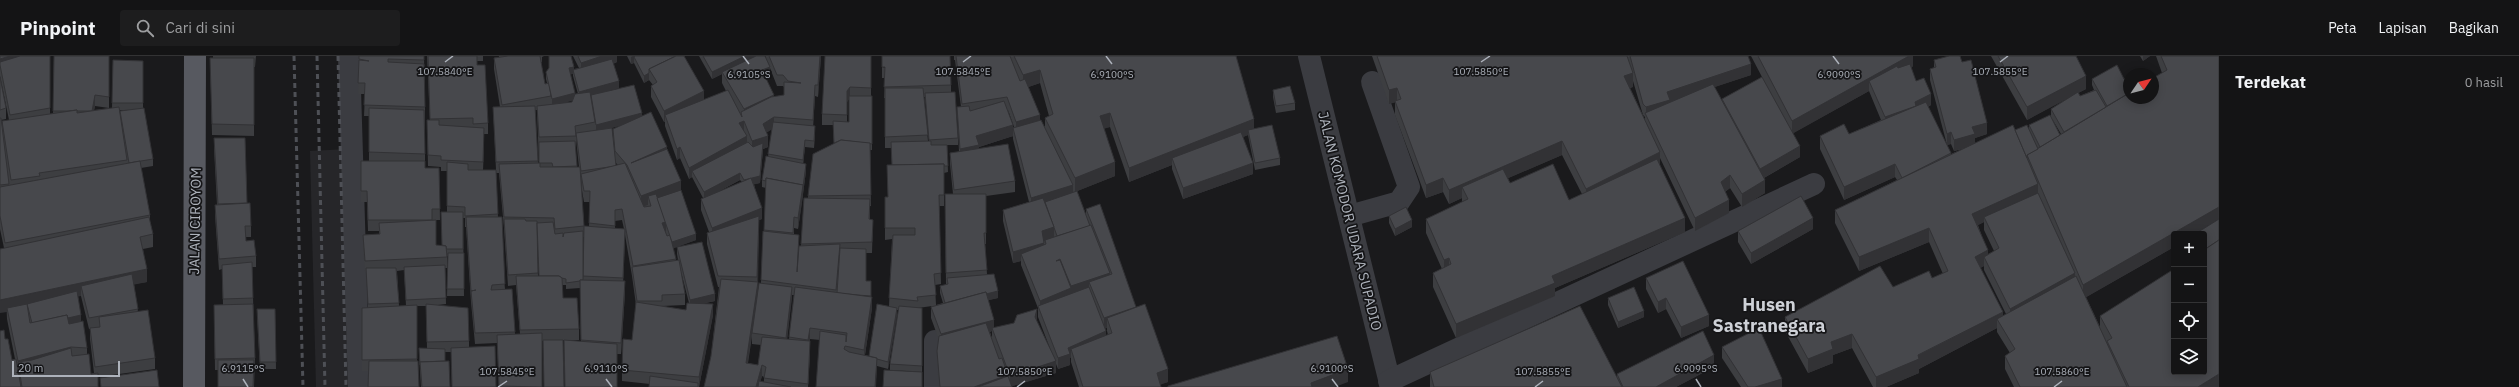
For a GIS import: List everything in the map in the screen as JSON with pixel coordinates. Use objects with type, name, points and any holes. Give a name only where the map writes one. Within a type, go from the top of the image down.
[{"type":"main road","name":"JALAN CIROYOM","points":[[194,387],[195,56]]},
{"type":"street","points":[[350,56],[359,387]]},
{"type":"street","name":"JALAN KOMODOR UDARA SUPADIO","points":[[1309,56],[1390,384]]},
{"type":"street","points":[[1349,216],[1399,202],[1409,187],[1372,82]]},
{"type":"street","points":[[1390,384],[1814,184]]},
{"type":"street","points":[[935,341],[935,387]]},
{"type":"shaded area","points":[[348,149],[353,387],[316,387],[310,151]]},
{"type":"building","points":[[0,56],[10,56],[0,59]]},
{"type":"building","points":[[20,56],[50,56],[50,108],[10,115],[0,62]]},
{"type":"building","points":[[54,56],[109,56],[109,97],[95,95],[92,111],[53,111]]},
{"type":"building","points":[[359,56],[424,56],[424,60],[388,59],[388,62],[424,64],[425,107],[364,105],[365,83],[358,83],[359,60],[369,61],[359,59]]},
{"type":"building","points":[[428,56],[477,56],[477,65],[485,65],[488,123],[473,124],[473,118],[430,119]]},
{"type":"building","points":[[508,56],[540,56],[545,84],[549,83],[551,96],[502,105],[494,58]]},
{"type":"building","points":[[549,56],[571,56],[574,67],[569,68],[575,93],[552,99],[546,72],[549,68]]},
{"type":"building","points":[[578,56],[602,56],[581,63]]},
{"type":"building","points":[[676,56],[649,69],[649,73],[644,76],[634,57]]},
{"type":"building","points":[[676,56],[684,56],[704,91],[664,111],[651,86],[657,82],[649,69]]},
{"type":"building","points":[[703,56],[745,56],[712,72]]},
{"type":"building","points":[[756,56],[765,56],[770,67],[762,70],[774,95],[744,109],[722,72]]},
{"type":"building","points":[[769,56],[820,56],[818,85],[815,85],[813,120],[774,117],[763,124],[768,136],[752,141],[744,121],[739,123],[747,136],[689,168],[680,147],[677,149],[665,115],[728,90],[742,117],[741,112],[771,97],[784,95],[784,82],[801,83],[788,81],[783,75],[777,75]]},
{"type":"building","points":[[825,56],[871,56],[871,88],[850,87],[847,91],[847,115],[822,114]]},
{"type":"building","points":[[882,56],[950,56],[951,85],[884,87],[885,67],[882,67]]},
{"type":"building","points":[[956,56],[1010,56],[1020,81],[1025,79],[1040,115],[1016,122],[1007,97],[962,104]]},
{"type":"building","points":[[1014,56],[1236,56],[1254,119],[1129,168],[1110,113],[1100,116],[1115,162],[1075,178],[1045,118],[1053,114],[1040,70],[1023,75]]},
{"type":"building","points":[[1377,56],[1627,56],[1633,73],[1624,76],[1660,152],[1586,189],[1562,141],[1449,190],[1443,178],[1426,185],[1395,101],[1401,99],[1397,88],[1389,90]]},
{"type":"building","points":[[1630,56],[1748,56],[1751,64],[1667,92],[1670,100],[1646,107],[1643,104]]},
{"type":"building","points":[[1758,56],[1909,56],[1792,121]]},
{"type":"building","points":[[1949,56],[1960,56],[1962,62],[1971,60],[1987,123],[1972,127],[1975,134],[1954,140],[1951,132],[1947,134],[1930,69],[1936,67],[1934,60]]},
{"type":"building","points":[[1998,56],[2076,56],[2086,76],[2027,107]]},
{"type":"building","points":[[2161,56],[2219,56],[2219,207],[2177,231],[2171,231],[2171,235],[2083,285],[2027,155],[2123,97],[2123,104],[2159,104],[2159,75],[2167,70]]},
{"type":"building","points":[[210,58],[254,58],[254,125],[212,124]]},
{"type":"building","points":[[612,59],[619,81],[579,92],[573,70]]},
{"type":"building","points":[[113,60],[143,61],[143,103],[112,103]]},
{"type":"building","points":[[1910,64],[1916,81],[1924,78],[1931,94],[1915,102],[1916,106],[1885,117],[1869,81],[1897,66],[1898,68]]},
{"type":"building","points":[[2117,65],[2123,77],[2123,97],[2107,106],[2092,79]]},
{"type":"building","points":[[0,77],[6,108],[0,110]]},
{"type":"building","points":[[1762,77],[1800,146],[1760,169],[1722,99]]},
{"type":"building","points":[[1713,84],[1765,180],[1742,194],[1730,175],[1721,182],[1729,200],[1695,218],[1645,113]]},
{"type":"building","points":[[634,85],[642,113],[596,125],[591,95]]},
{"type":"building","points":[[1290,86],[1295,103],[1276,106],[1273,90]]},
{"type":"building","points":[[885,88],[923,88],[928,135],[885,137]]},
{"type":"building","points":[[2096,90],[2106,107],[2064,132],[2051,109],[2078,92],[2080,96]]},
{"type":"building","points":[[590,92],[595,122],[575,126],[576,136],[539,137],[537,106],[572,102],[575,94]]},
{"type":"building","points":[[955,92],[958,138],[929,140],[925,93]]},
{"type":"building","points":[[849,96],[872,96],[872,144],[841,140],[834,143],[833,121],[849,122]]},
{"type":"building","points":[[1004,101],[1013,125],[976,136],[979,145],[960,149],[957,107],[969,106],[970,111]]},
{"type":"building","points":[[1926,102],[1951,153],[1902,178],[1895,164],[1844,187],[1820,136],[1844,124],[1849,134]]},
{"type":"building","points":[[535,106],[538,161],[496,162],[493,107]]},
{"type":"building","points":[[119,107],[127,160],[39,173],[40,176],[11,180],[2,121],[77,110],[77,113]]},
{"type":"building","points":[[144,108],[153,159],[129,163],[120,111]]},
{"type":"building","points":[[369,108],[424,110],[425,154],[369,152]]},
{"type":"building","points":[[651,112],[667,147],[631,163],[667,149],[681,181],[641,196],[627,165],[615,151],[613,129]]},
{"type":"building","points":[[2050,115],[2060,135],[2040,147],[2029,125]]},
{"type":"building","points":[[0,118],[9,184],[0,185]]},
{"type":"building","points":[[427,120],[439,120],[439,125],[484,128],[483,162],[441,160],[441,156],[428,155]]},
{"type":"building","points":[[1041,120],[1073,185],[1031,198],[1013,128]]},
{"type":"building","points":[[773,122],[815,126],[814,141],[805,140],[803,160],[768,154]]},
{"type":"building","points":[[1272,125],[1280,158],[1255,163],[1248,130]]},
{"type":"building","points":[[2013,125],[2038,184],[1972,214],[1988,250],[1975,257],[2003,312],[1918,355],[1919,359],[1876,377],[1852,334],[1831,342],[1833,349],[1808,359],[1785,317],[1880,266],[1893,287],[1929,271],[1932,278],[1948,271],[1929,228],[1859,257],[1835,210]]},
{"type":"building","points":[[2027,125],[2038,149],[2027,155],[2027,158],[2015,130]]},
{"type":"building","points":[[612,128],[616,166],[581,171],[576,133]]},
{"type":"building","points":[[1241,132],[1253,163],[1183,188],[1172,158]]},
{"type":"building","points":[[214,138],[245,138],[247,203],[218,204]]},
{"type":"building","points":[[841,140],[870,143],[871,195],[808,196],[813,154]]},
{"type":"building","points":[[575,141],[577,166],[553,167],[552,163],[539,163],[539,142]]},
{"type":"building","points":[[931,141],[931,145],[947,145],[948,166],[944,166],[944,164],[892,165],[891,142]]},
{"type":"building","points":[[748,142],[753,147],[763,143],[760,176],[744,180],[740,173],[704,192],[692,171]]},
{"type":"building","points":[[1008,144],[1015,181],[954,190],[950,153]]},
{"type":"building","points":[[766,156],[806,164],[803,187],[803,185],[766,178],[766,181],[762,180]]},
{"type":"building","points":[[1657,159],[1685,218],[1552,276],[1555,283],[1456,324],[1433,273],[1451,264],[1449,258],[1444,260],[1426,219],[1468,199],[1462,187],[1503,169],[1510,183],[1553,164],[1569,200]]},
{"type":"building","points":[[140,161],[150,215],[5,243],[0,216],[0,187]]},
{"type":"building","points":[[361,161],[425,161],[425,168],[439,168],[440,209],[432,209],[432,220],[368,220],[367,191],[361,191]]},
{"type":"building","points":[[447,162],[468,164],[468,170],[496,170],[498,214],[465,216],[465,207],[447,206]]},
{"type":"building","points":[[540,163],[540,167],[580,167],[584,226],[555,229],[554,218],[504,217],[499,164]]},
{"type":"building","points":[[625,163],[644,207],[651,206],[648,196],[656,194],[666,222],[662,223],[667,236],[670,235],[676,259],[633,266],[622,209],[615,210],[615,226],[589,223],[590,191],[584,191],[581,174]]},
{"type":"building","points":[[944,164],[944,195],[939,195],[941,273],[934,274],[936,295],[917,297],[918,301],[889,298],[893,235],[915,235],[915,228],[885,228],[885,197],[888,197],[887,165]]},
{"type":"building","points":[[751,178],[762,208],[712,228],[701,199]]},
{"type":"building","points":[[766,178],[803,185],[798,218],[794,217],[793,233],[764,230]]},
{"type":"building","points":[[681,190],[696,234],[672,242],[657,198]]},
{"type":"building","points":[[1077,191],[1090,226],[1057,236],[1045,202]]},
{"type":"building","points":[[2038,193],[2075,273],[2010,309],[1984,257],[1999,248],[1984,217]]},
{"type":"building","points":[[945,194],[986,194],[986,233],[984,233],[987,270],[946,273]]},
{"type":"building","points":[[1801,196],[1813,218],[1751,253],[1738,231]]},
{"type":"building","points":[[804,198],[870,199],[869,219],[873,220],[872,242],[801,244]]},
{"type":"building","points":[[1043,198],[1054,227],[1042,231],[1044,243],[1013,252],[1003,210]]},
{"type":"building","points":[[250,203],[251,226],[245,226],[246,241],[254,240],[256,256],[219,259],[215,205]]},
{"type":"building","points":[[1100,204],[1136,307],[1104,318],[1089,282],[1112,274],[1086,209]]},
{"type":"building","points":[[1406,207],[1412,220],[1395,229],[1389,216]]},
{"type":"building","points":[[441,212],[463,212],[463,249],[446,249],[446,246],[442,245]]},
{"type":"building","points":[[759,216],[757,277],[718,276],[707,233]]},
{"type":"building","points":[[149,217],[153,234],[140,237],[147,269],[0,300],[0,249]]},
{"type":"building","points":[[466,217],[502,217],[505,284],[492,285],[491,290],[512,289],[515,332],[475,333]]},
{"type":"building","points":[[504,219],[525,219],[526,221],[537,221],[538,273],[508,275]]},
{"type":"building","points":[[2219,219],[2219,240],[2207,248],[2207,231],[2200,231]]},
{"type":"building","points":[[436,220],[436,245],[446,246],[447,257],[365,261],[363,235],[380,234],[379,223]]},
{"type":"building","points":[[553,222],[555,234],[563,233],[563,237],[564,233],[583,231],[583,280],[566,283],[566,279],[559,276],[539,276],[537,223]]},
{"type":"building","points":[[1091,225],[1110,273],[1071,286],[1060,259],[1056,261],[1060,260],[1071,288],[1040,301],[1021,254],[1046,244],[1045,240]]},
{"type":"building","points":[[584,226],[625,229],[623,278],[583,276]]},
{"type":"building","points":[[763,231],[799,235],[797,272],[799,246],[840,244],[836,290],[761,280]]},
{"type":"building","points":[[2219,240],[2219,374],[2198,387],[2129,387],[2107,341],[2112,338],[2100,316],[2171,271],[2171,375],[2207,375],[2207,248]]},
{"type":"building","points":[[702,242],[715,294],[690,300],[677,247]]},
{"type":"building","points":[[840,248],[866,249],[866,281],[871,281],[871,296],[837,293]]},
{"type":"building","points":[[448,253],[464,253],[464,289],[447,289]]},
{"type":"building","points":[[679,260],[685,294],[662,295],[662,301],[637,301],[632,267]]},
{"type":"building","points":[[1683,261],[1709,315],[1681,327],[1666,298],[1658,302],[1646,278]]},
{"type":"building","points":[[252,262],[253,298],[223,299],[222,265]]},
{"type":"building","points":[[445,265],[446,298],[406,300],[404,267]]},
{"type":"building","points":[[366,268],[396,268],[399,303],[368,304]]},
{"type":"building","points":[[132,274],[138,309],[89,318],[81,286]]},
{"type":"building","points":[[994,274],[998,291],[986,294],[986,292],[945,303],[940,286],[948,284],[947,278]]},
{"type":"building","points":[[516,276],[559,276],[562,278],[563,298],[577,298],[579,329],[520,330]]},
{"type":"building","points":[[2076,276],[2127,387],[2020,387],[2005,356],[2015,349],[1997,319]]},
{"type":"building","points":[[721,279],[758,282],[746,363],[758,365],[762,337],[810,341],[808,384],[764,378],[766,367],[762,365],[756,387],[704,387],[711,356]]},
{"type":"building","points":[[580,280],[625,281],[621,343],[581,340]]},
{"type":"building","points":[[759,283],[792,287],[786,338],[752,333]]},
{"type":"building","points":[[795,287],[872,297],[864,350],[845,346],[844,349],[849,352],[877,358],[875,387],[816,387],[820,331],[846,335],[846,342],[847,333],[810,328],[808,340],[789,337]]},
{"type":"building","points":[[1089,287],[1106,331],[1068,348],[1070,354],[1058,358],[1038,306]]},
{"type":"building","points":[[1634,287],[1644,311],[1618,322],[1608,298]]},
{"type":"building","points":[[77,291],[81,315],[68,318],[67,315],[32,323],[27,304]]},
{"type":"building","points":[[986,292],[994,320],[941,334],[931,307]]},
{"type":"building","points":[[636,302],[686,310],[687,303],[713,304],[699,377],[622,370],[623,339],[632,340]]},
{"type":"building","points":[[27,304],[30,323],[67,315],[69,324],[83,321],[87,348],[71,347],[18,361],[7,308]]},
{"type":"building","points":[[253,304],[255,358],[215,359],[214,305]]},
{"type":"building","points":[[426,304],[468,308],[469,341],[427,342]]},
{"type":"building","points":[[877,304],[897,308],[888,362],[869,356]]},
{"type":"building","points":[[1145,304],[1168,369],[1157,373],[1161,387],[1083,387],[1071,349],[1112,333],[1107,318]]},
{"type":"building","points":[[417,305],[417,359],[362,360],[362,308]]},
{"type":"building","points":[[899,306],[922,308],[922,366],[890,364]]},
{"type":"building","points":[[1580,306],[1622,387],[1434,387],[1430,372]]},
{"type":"building","points":[[257,309],[275,309],[276,362],[260,362]]},
{"type":"building","points":[[1037,309],[1035,317],[1056,361],[1010,376],[992,328],[1014,323],[1017,315]]},
{"type":"building","points":[[148,310],[155,358],[95,367],[90,328],[100,327],[99,317]]},
{"type":"building","points":[[986,323],[999,359],[1002,358],[1008,375],[974,387],[940,387],[937,351],[939,336]]},
{"type":"building","points":[[1759,328],[1782,379],[1755,387],[1748,387],[1722,347]]},
{"type":"building","points":[[4,330],[5,339],[8,339],[12,360],[16,359],[21,387],[0,387],[0,331]]},
{"type":"building","points":[[1703,331],[1714,355],[1656,387],[1623,387],[1617,374]]},
{"type":"building","points":[[542,333],[542,387],[499,386],[497,335]]},
{"type":"building","points":[[1337,336],[1348,369],[1311,383],[1312,387],[1168,387],[1168,386]]},
{"type":"building","points":[[543,340],[563,340],[564,387],[544,387]]},
{"type":"building","points":[[564,340],[617,344],[617,387],[565,387]]},
{"type":"building","points":[[495,346],[496,387],[452,387],[451,348]]},
{"type":"building","points":[[71,348],[72,356],[89,354],[91,374],[98,373],[98,387],[22,387],[18,362],[32,360]]},
{"type":"building","points":[[419,348],[445,349],[445,361],[420,362],[420,365]]},
{"type":"building","points":[[218,360],[254,360],[253,387],[218,387]]},
{"type":"building","points":[[369,361],[418,361],[419,387],[368,387]]},
{"type":"building","points":[[449,361],[450,387],[422,387],[420,362]]},
{"type":"building","points":[[157,370],[159,387],[101,387],[100,378]]},
{"type":"building","points":[[884,370],[922,372],[922,387],[883,387]]},
{"type":"building","points":[[650,376],[698,383],[698,387],[649,387]]},
{"type":"building","points":[[1008,376],[1012,387],[978,387]]},
{"type":"building","points":[[759,381],[791,387],[758,387]]},
{"type":"railway","points":[[294,56],[303,387]]},
{"type":"railway","points":[[317,56],[325,387]]},
{"type":"railway","points":[[338,56],[346,387]]},
{"type":"district","name":"Husen Sastranegara","points":[[1769,315]]}]
